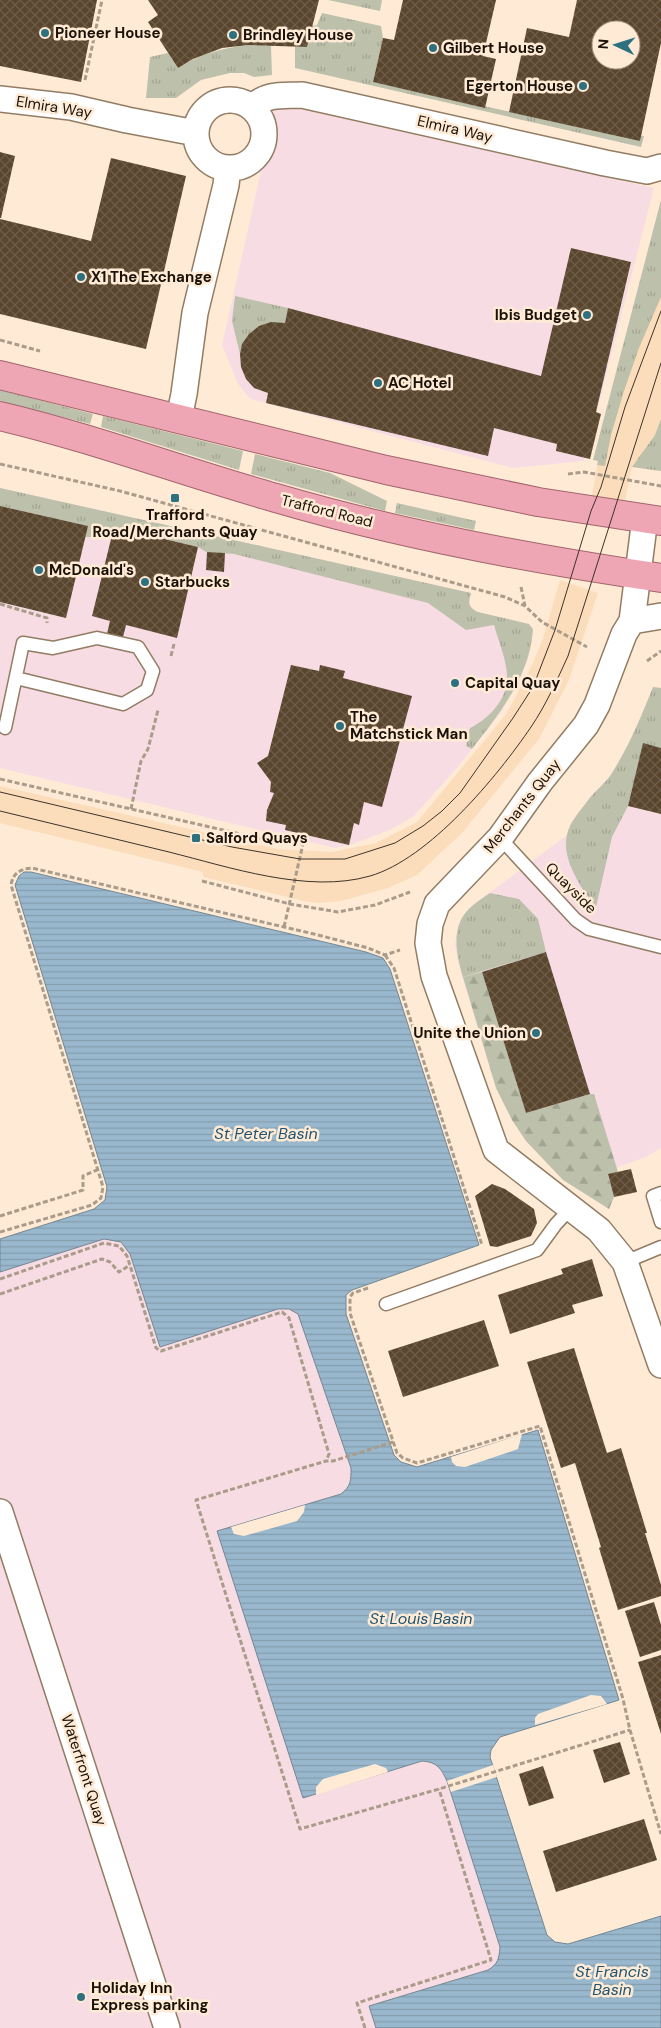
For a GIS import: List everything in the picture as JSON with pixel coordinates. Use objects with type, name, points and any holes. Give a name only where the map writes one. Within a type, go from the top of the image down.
[{"type":"highway","points":[[0,375],[386,470],[538,502],[653,520]]},
{"type":"highway","name":"Trafford Road","points":[[1,417],[124,451],[276,498],[418,535],[552,562],[649,576]]},
{"type":"street","name":"Elmira Way","points":[[252,107],[262,98],[276,95],[302,95],[605,163],[647,171],[661,168]]},
{"type":"street","name":"Elmira Way","points":[[0,99],[71,107],[196,133]]},
{"type":"street","points":[[236,100],[252,107],[262,120],[265,132],[262,147],[254,158],[244,165],[228,168],[216,165],[206,158],[200,149],[196,133],[201,117],[208,107],[219,102],[236,100]]},
{"type":"street","points":[[178,418],[184,394],[195,313],[226,185],[228,168]]},
{"type":"street","name":"Merchants Quay","points":[[653,520],[649,576],[632,621],[624,634],[598,705],[586,725],[540,782],[500,838],[437,904],[430,924],[428,943],[434,976],[496,1150],[598,1230],[625,1262],[661,1365]]},
{"type":"street","points":[[632,621],[661,616]]},
{"type":"street","name":"Waterfront Quay","points":[[0,1512],[167,2028]]},
{"type":"lane","points":[[5,728],[23,642],[53,648],[98,638],[138,647],[153,671],[147,690],[124,704],[16,678]]},
{"type":"lane","name":"Quayside","points":[[500,838],[576,920],[590,930],[661,947]]},
{"type":"lane","points":[[661,1193],[653,1196],[661,1222]]},
{"type":"lane","points":[[386,1304],[537,1250],[556,1224],[571,1208]]},
{"type":"lane","points":[[625,1262],[661,1247]]},
{"type":"path","points":[[83,87],[102,0]]},
{"type":"path","points":[[0,464],[120,492],[495,595],[525,606],[542,622],[589,648]]},
{"type":"path","points":[[521,584],[525,606]]},
{"type":"path","points":[[169,663],[174,644]]},
{"type":"path","points":[[642,663],[653,658],[661,651]]},
{"type":"path","points":[[131,809],[141,761],[148,748],[160,701]]},
{"type":"path","points":[[0,778],[258,838],[304,844],[284,927]]},
{"type":"path","points":[[0,1232],[92,1205],[101,1198],[103,1187],[11,885],[16,873],[23,869],[32,868],[284,927],[368,948],[385,955],[394,968],[483,1244]]},
{"type":"path","points":[[202,880],[290,904],[338,912],[375,905],[410,892]]},
{"type":"path","points":[[385,955],[406,947]]},
{"type":"path","points":[[0,1216],[83,1190],[83,1176],[98,1170]]},
{"type":"path","points":[[0,1279],[104,1243],[119,1246],[127,1256],[156,1348],[161,1351],[282,1312],[289,1318],[329,1454],[326,1461]]},
{"type":"path","points":[[0,1294],[102,1259],[110,1262],[119,1272],[130,1265]]},
{"type":"path","points":[[630,1730],[449,1786],[300,1829],[196,1500],[393,1442],[397,1453],[403,1458],[416,1463],[540,1426],[623,1699],[630,1730],[661,1834]]},
{"type":"path","points":[[365,2028],[357,2003],[491,1960],[439,1789]]},
{"type":"shaded area","points":[[276,104],[654,188],[584,461],[513,468],[250,399],[238,384],[222,345]]},
{"type":"shaded area","points":[[661,274],[661,471],[632,467],[625,501],[592,496],[598,461]]},
{"type":"shaded area","points":[[0,488],[471,593],[469,603],[471,609],[533,629],[529,655],[502,711],[456,769],[414,816],[390,830],[350,845],[335,848],[0,768]]},
{"type":"shaded area","points":[[560,580],[598,593],[569,680],[539,739],[462,833],[417,875],[388,888],[341,901],[318,903],[304,901],[203,877],[203,872],[0,823],[0,786],[278,849],[332,852],[376,843],[417,822],[507,713],[533,663],[543,638]]},
{"type":"shaded area","points":[[653,687],[661,688],[661,1148],[646,1157],[605,1172],[563,1180],[526,1141],[512,1120],[496,1088],[459,966],[455,945],[458,926],[469,908],[567,835],[575,818],[590,797],[611,775],[636,731]]},
{"type":"shaded area","points":[[104,1239],[121,1242],[130,1254],[160,1347],[278,1309],[289,1309],[298,1314],[351,1468],[351,1481],[341,1494],[217,1532],[316,1795],[422,1761],[434,1762],[441,1767],[500,1947],[499,1959],[495,1966],[488,1970],[370,2006],[376,2028],[0,2028],[0,1272]]},
{"type":"green space","points":[[328,0],[382,0],[380,11]]},
{"type":"green space","points":[[322,13],[381,26],[383,38],[373,82],[640,140],[641,136],[644,136],[641,147],[295,68],[295,47],[307,47],[312,26],[317,25]]},
{"type":"green space","points":[[248,45],[271,46],[272,75],[254,77],[244,73],[230,73],[201,80],[176,98],[146,98],[150,57],[168,53],[178,68],[212,52]]},
{"type":"green space","points":[[661,200],[661,297],[639,348],[624,391],[611,435],[605,466],[597,465],[598,461],[593,460]]},
{"type":"green space","points":[[235,296],[288,308],[285,323],[269,324],[255,330],[246,339],[240,354],[232,321]]},
{"type":"green space","points":[[0,390],[93,414],[90,424],[0,401]]},
{"type":"green space","points":[[103,416],[243,451],[239,470],[101,427]]},
{"type":"green space","points":[[661,419],[661,471],[632,467],[655,435]]},
{"type":"green space","points":[[255,454],[330,473],[387,501],[385,511],[251,474]]},
{"type":"green space","points":[[0,488],[471,593],[470,604],[478,612],[529,624],[533,629],[526,663],[503,708],[472,749],[466,746],[470,728],[484,719],[497,706],[507,683],[505,662],[494,625],[466,630],[428,603],[234,554],[206,552],[198,547],[114,527],[112,537],[85,537],[87,526],[0,506]]},
{"type":"green space","points":[[397,503],[476,521],[474,530],[395,513]]},
{"type":"green space","points":[[653,687],[661,688],[661,748],[643,744],[628,806],[612,837],[596,907],[579,883],[570,864],[566,844],[568,830],[576,816],[610,777],[634,731]]},
{"type":"green space","points":[[490,893],[519,899],[538,919],[546,952],[463,977],[458,959],[457,931],[464,914]]},
{"type":"green space","points":[[482,972],[526,1113],[594,1094],[618,1172],[608,1175],[614,1197],[609,1209],[563,1180],[526,1141],[512,1120],[496,1088],[463,977]]},
{"type":"water","points":[[24,872],[31,872],[366,952],[383,958],[390,969],[479,1245],[352,1290],[346,1295],[346,1314],[394,1455],[401,1462],[417,1467],[538,1430],[619,1700],[500,1737],[491,1750],[490,1757],[547,1935],[555,1942],[568,1944],[661,1916],[661,2028],[376,2028],[369,2006],[488,1970],[497,1961],[500,1947],[447,1781],[438,1766],[422,1761],[303,1798],[217,1531],[341,1494],[350,1483],[351,1468],[298,1314],[289,1309],[278,1309],[160,1347],[130,1254],[121,1242],[104,1239],[0,1272],[0,1239],[94,1209],[105,1200],[107,1187],[15,885],[19,876]]},
{"type":"pier","points":[[522,1434],[518,1449],[465,1467],[456,1466],[452,1462],[451,1457]]},
{"type":"pier","points":[[305,1505],[304,1512],[297,1521],[244,1536],[234,1534],[231,1527]]},
{"type":"pier","points":[[591,1695],[601,1696],[607,1704],[535,1725],[535,1718],[538,1714]]},
{"type":"pier","points":[[375,1764],[386,1768],[388,1772],[316,1795],[316,1787],[323,1779]]},
{"type":"pier","points":[[493,1765],[497,1777],[451,1792],[447,1781]]},
{"type":"building","name":"Pioneer House","points":[[0,0],[97,0],[81,82],[0,66]]},
{"type":"building","name":"Brindley House","points":[[148,0],[319,0],[307,47],[248,45],[222,48],[193,59],[178,68],[148,22],[158,15]]},
{"type":"building","name":"Gilbert House","points":[[403,0],[496,0],[483,56],[496,59],[485,108],[373,82],[383,38],[394,40]]},
{"type":"building","name":"Egerton House","points":[[577,0],[661,0],[661,43],[640,141],[509,112],[527,28],[569,37]]},
{"type":"building","points":[[0,152],[15,156],[1,218],[0,218]]},
{"type":"building","name":"X1 The Exchange","points":[[111,158],[186,176],[146,349],[0,314],[0,219],[91,241]]},
{"type":"building","name":"AC Hotel","points":[[571,248],[631,262],[596,412],[601,414],[590,459],[556,451],[557,444],[494,428],[488,456],[266,403],[268,393],[254,388],[246,379],[241,367],[240,354],[242,344],[249,334],[259,326],[271,322],[285,323],[288,308],[541,376]]},
{"type":"building","name":"McDonald's","points":[[0,506],[88,526],[66,618],[0,602]]},
{"type":"building","name":"Starbucks","points":[[114,527],[198,547],[177,638],[126,625],[122,641],[106,638],[110,621],[92,616]]},
{"type":"building","points":[[207,552],[225,553],[224,572],[206,570]]},
{"type":"building","name":"The Matchstick Man","points":[[291,665],[319,671],[320,665],[345,671],[343,678],[412,696],[382,807],[364,802],[359,825],[354,823],[349,845],[285,830],[286,825],[266,821],[267,810],[274,793],[270,792],[271,782],[257,763],[268,756]]},
{"type":"building","points":[[643,743],[661,748],[661,814],[628,806]]},
{"type":"building","name":"Unite the Union","points":[[546,952],[590,1094],[526,1113],[482,972]]},
{"type":"building","points":[[631,1169],[637,1192],[614,1197],[608,1174]]},
{"type":"building","points":[[492,1184],[505,1189],[534,1209],[537,1223],[531,1236],[497,1247],[490,1246],[475,1196]]},
{"type":"building","points":[[592,1259],[603,1296],[572,1305],[575,1313],[510,1334],[498,1295],[563,1274],[561,1269]]},
{"type":"building","points":[[484,1320],[499,1366],[403,1397],[388,1351]]},
{"type":"building","points":[[574,1348],[607,1453],[621,1448],[661,1585],[661,1596],[618,1610],[575,1463],[561,1468],[527,1362]]},
{"type":"building","points":[[654,1602],[661,1625],[661,1650],[640,1657],[625,1611]]},
{"type":"building","points":[[661,1655],[661,1734],[638,1662]]},
{"type":"building","points":[[620,1742],[630,1774],[604,1783],[593,1750]]},
{"type":"building","points":[[543,1766],[554,1798],[529,1806],[519,1774]]},
{"type":"building","points":[[644,1819],[657,1860],[556,1892],[543,1851]]},
{"type":"tram line","points":[[0,792],[232,847],[300,859],[345,859],[395,843],[423,826],[460,793],[533,687],[555,630],[625,407],[661,311]]},
{"type":"tram line","points":[[0,811],[243,871],[295,880],[346,881],[370,876],[392,867],[415,853],[438,835],[481,792],[517,747],[542,710],[568,656],[661,363]]},
{"type":"place","name":"Pioneer House","points":[[45,33]]},
{"type":"place","name":"Brindley House","points":[[233,35]]},
{"type":"place","name":"Gilbert House","points":[[433,48]]},
{"type":"place","name":"Egerton House","points":[[583,86]]},
{"type":"place","name":"X1 The Exchange","points":[[81,277]]},
{"type":"place","name":"Ibis Budget","points":[[587,315]]},
{"type":"place","name":"AC Hotel","points":[[378,383]]},
{"type":"place","name":"Trafford Road/Merchants Quay","points":[[175,498]]},
{"type":"place","name":"McDonald's","points":[[39,570]]},
{"type":"place","name":"Starbucks","points":[[145,582]]},
{"type":"place","name":"Capital Quay","points":[[455,683]]},
{"type":"place","name":"The Matchstick Man","points":[[340,726]]},
{"type":"place","name":"Salford Quays","points":[[196,838]]},
{"type":"place","name":"Unite the Union","points":[[536,1033]]},
{"type":"place","name":"Holiday Inn Express parking","points":[[81,1997]]},
{"type":"water label","name":"St Peter Basin","points":[[266,1133]]},
{"type":"water label","name":"St Louis Basin","points":[[421,1618]]},
{"type":"water label","name":"St Francis Basin","points":[[612,1980]]}]
